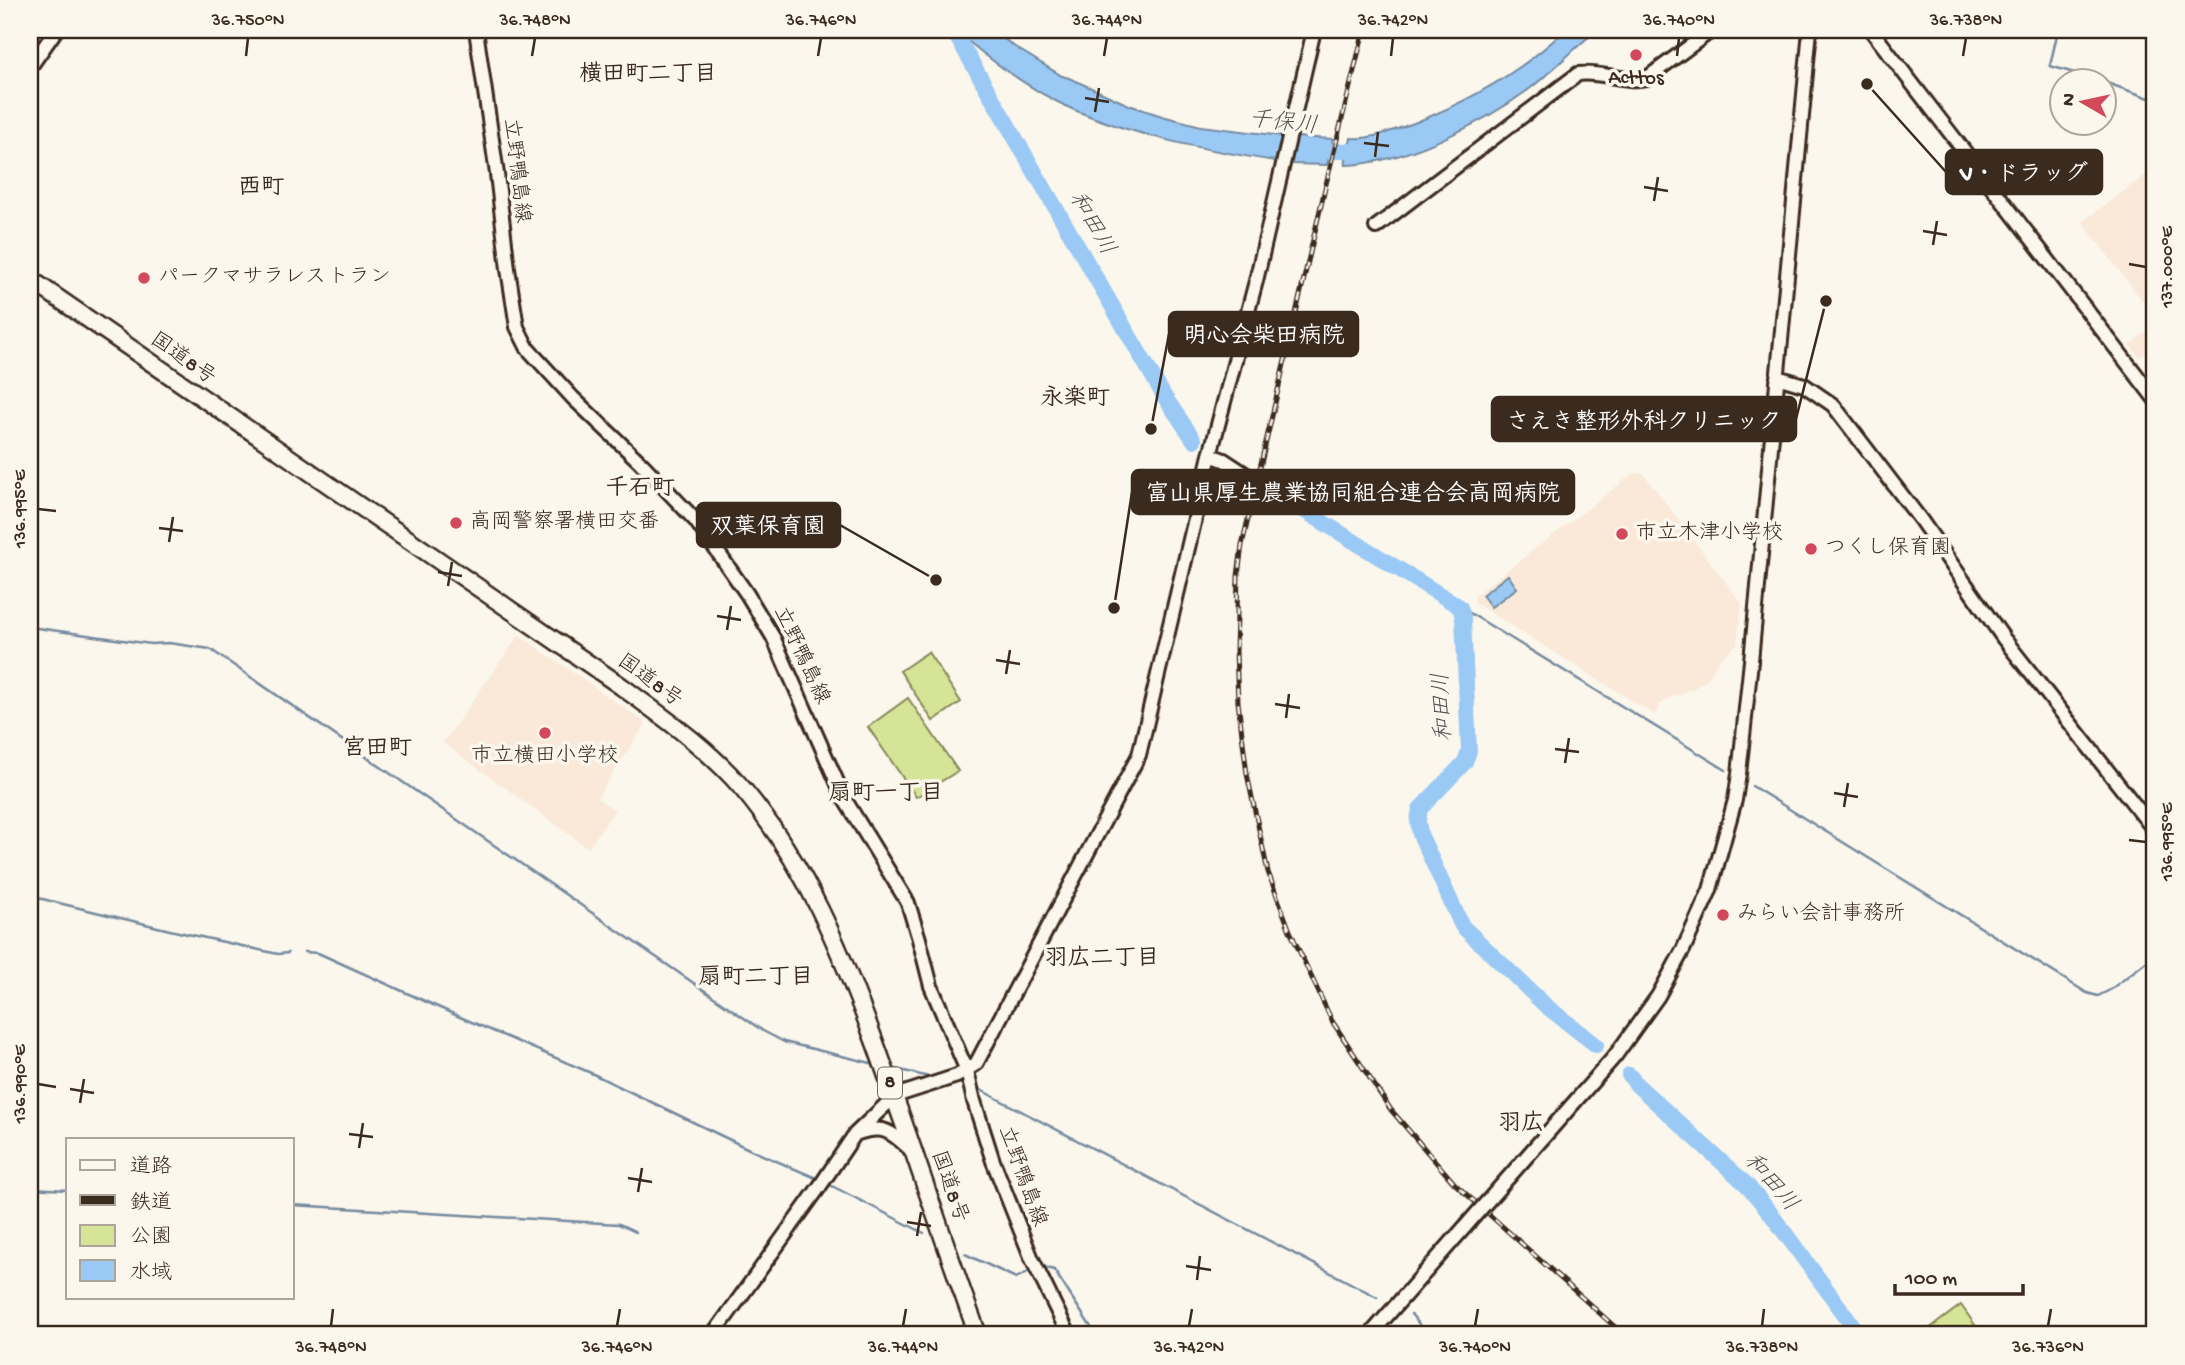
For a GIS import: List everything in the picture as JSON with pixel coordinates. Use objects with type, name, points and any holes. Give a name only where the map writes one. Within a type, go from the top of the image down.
[{"type":"highway","name":"国道8号","points":[[30,279],[621,686],[677,728],[715,760],[741,787],[794,859],[835,938],[895,1096],[978,1335]]},
{"type":"street","points":[[30,67],[56,30]]},
{"type":"street","name":"立野鴨島線","points":[[476,30],[517,327],[528,349],[573,398],[641,463],[696,521],[747,594],[785,662],[845,800],[908,903],[931,986],[967,1071],[993,1161],[1035,1264],[1069,1335]]},
{"type":"street","points":[[713,1335],[855,1135],[895,1096],[967,1071],[976,1064],[1139,755],[1210,455],[1256,281],[1314,30]]},
{"type":"street","points":[[1376,227],[1578,74],[1639,80],[1647,78],[1712,30]]},
{"type":"street","points":[[1370,1335],[1615,1056],[1658,996],[1683,950],[1710,890],[1729,827],[1740,765],[1810,30]]},
{"type":"street","points":[[1871,30],[2155,399]]},
{"type":"street","points":[[1777,377],[1804,385],[1833,405],[1920,519],[2004,639],[2155,831]]},
{"type":"street","points":[[1210,455],[1224,460],[1271,491],[1275,499]]},
{"type":"street","points":[[855,1135],[875,1128],[881,1129],[914,1153]]},
{"type":"shaded area","points":[[2155,168],[2155,317],[2082,222]]},
{"type":"shaded area","points":[[2155,325],[2155,346],[2140,357],[2129,345]]},
{"type":"shaded area","name":"市立木津小学校","points":[[1634,473],[1643,473],[1742,604],[1737,644],[1719,660],[1709,677],[1691,691],[1688,689],[1681,695],[1676,694],[1659,705],[1659,711],[1653,714],[1475,603],[1475,595]]},
{"type":"shaded area","name":"市立横田小学校","points":[[519,635],[646,723],[597,798],[615,810],[588,848],[443,743]]},
{"type":"green space","points":[[928,652],[961,702],[933,721],[900,671]]},
{"type":"green space","points":[[908,698],[958,771],[916,797],[868,727]]},
{"type":"green space","points":[[1961,1305],[1982,1335],[1921,1335]]},
{"type":"water","points":[[954,30],[992,30],[1062,76],[1162,116],[1201,126],[1282,136],[1275,161],[1172,141],[1121,127],[1072,109],[1018,78],[968,41],[962,41]]},
{"type":"water","points":[[1565,30],[1597,30],[1537,83],[1488,116],[1416,150],[1391,158],[1345,165],[1351,138],[1391,131],[1455,105],[1513,72]]},
{"type":"water","points":[[1296,137],[1333,139],[1327,165],[1291,164]]},
{"type":"water","points":[[1508,575],[1517,588],[1491,607],[1482,595]]},
{"type":"waterway","name":"和田川","points":[[953,30],[1164,396],[1194,440]]},
{"type":"waterway","points":[[2050,66],[2058,30]]},
{"type":"waterway","points":[[2118,87],[2155,100]]},
{"type":"waterway","name":"千保川","points":[[1311,151],[1369,151]]},
{"type":"waterway","name":"和田川","points":[[1287,500],[1460,607],[1463,618],[1469,751],[1465,762],[1420,809],[1420,834],[1462,926],[1546,1006],[1596,1045]]},
{"type":"waterway","points":[[1460,607],[1726,770]]},
{"type":"waterway","points":[[30,627],[151,644],[169,643],[210,649],[763,1031],[784,1042],[875,1064]]},
{"type":"waterway","points":[[1752,786],[2087,993],[2098,996],[2110,990],[2155,955]]},
{"type":"waterway","points":[[30,896],[278,954],[288,953]]},
{"type":"waterway","points":[[304,952],[318,953],[591,1073],[751,1150],[816,1178]]},
{"type":"waterway","points":[[892,1068],[933,1078]]},
{"type":"waterway","name":"和田川","points":[[1629,1075],[1747,1185],[1860,1335]]},
{"type":"waterway","points":[[953,1082],[967,1085]]},
{"type":"waterway","points":[[977,1088],[1377,1297]]},
{"type":"waterway","points":[[830,1185],[924,1233]]},
{"type":"waterway","points":[[30,1188],[66,1190]]},
{"type":"waterway","points":[[294,1205],[619,1224],[636,1232]]},
{"type":"waterway","points":[[965,1254],[1016,1278],[1032,1270]]},
{"type":"waterway","points":[[1041,1266],[1054,1270],[1096,1335]]},
{"type":"waterway","points":[[1411,1314],[1419,1324],[1421,1335]]},
{"type":"railway","points":[[1364,30],[1242,545],[1238,576],[1236,652],[1238,702],[1247,774],[1268,872],[1290,931],[1332,1021],[1391,1110],[1455,1184],[1624,1335]]},
{"type":"place","name":"Acttos","points":[[1636,55]]},
{"type":"place","name":"V・ドラッグ","points":[[1867,84]]},
{"type":"place","name":"パークマサラレストラン","points":[[144,278]]},
{"type":"place","name":"さえき整形外科クリニック","points":[[1826,301]]},
{"type":"place","name":"明心会柴田病院","points":[[1151,429]]},
{"type":"place","name":"高岡警察署横田交番","points":[[456,523]]},
{"type":"place","name":"市立木津小学校","points":[[1622,534]]},
{"type":"place","name":"つくし保育園","points":[[1811,549]]},
{"type":"place","name":"双葉保育園","points":[[936,580]]},
{"type":"place","name":"富山県厚生農業協同組合連合会高岡病院","points":[[1114,608]]},
{"type":"place","name":"市立横田小学校","points":[[545,733]]},
{"type":"place","name":"みらい会計事務所","points":[[1723,915]]},
{"type":"district","name":"横田町二丁目","points":[[648,75]]},
{"type":"district","name":"西町","points":[[261,188]]},
{"type":"district","name":"永楽町","points":[[1075,399]]},
{"type":"district","name":"千石町","points":[[640,489]]},
{"type":"district","name":"宮田町","points":[[377,749]]},
{"type":"district","name":"扇町一丁目","points":[[886,794]]},
{"type":"district","name":"羽広二丁目","points":[[1102,959]]},
{"type":"district","name":"扇町二丁目","points":[[756,978]]},
{"type":"district","name":"羽広","points":[[1521,1124]]}]
